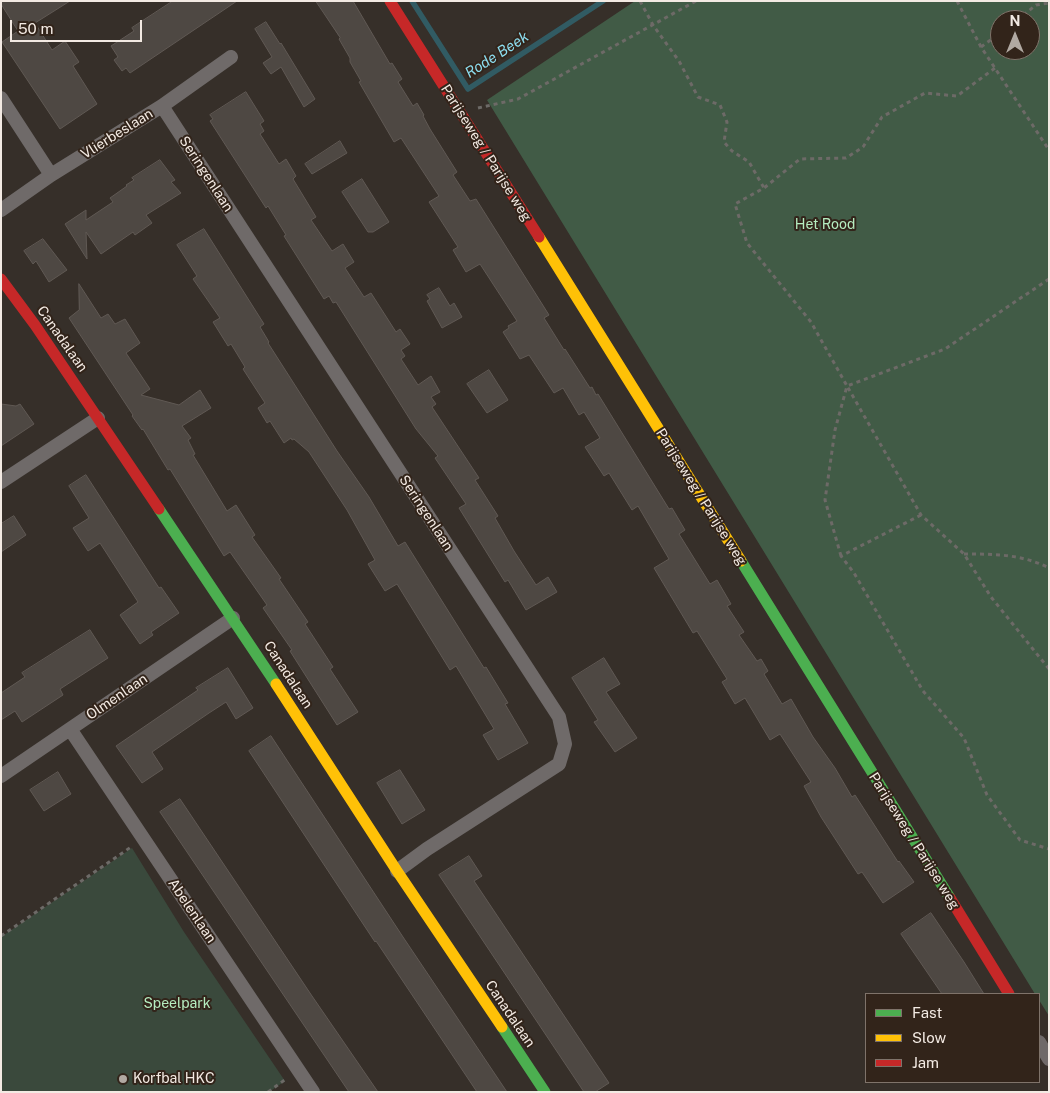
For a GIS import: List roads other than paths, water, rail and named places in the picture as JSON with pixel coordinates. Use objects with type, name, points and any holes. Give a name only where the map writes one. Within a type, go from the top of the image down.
[{"type":"street","name":"Parijseweg / Parijse weg","points":[[390,1],[581,303],[1008,993]]},
{"type":"street","name":"Vlierbeslaan","points":[[1,210],[51,175],[162,106],[231,57]]},
{"type":"street","points":[[1,98],[51,175]]},
{"type":"street","name":"Seringenlaan","points":[[162,106],[559,717],[565,744],[560,764],[427,849],[397,871]]},
{"type":"street","name":"Canadalaan","points":[[1,279],[98,418],[233,618],[397,871],[545,1092]]},
{"type":"street","points":[[1,482],[98,418]]},
{"type":"street","name":"Olmenlaan","points":[[1,776],[233,618]]},
{"type":"street","name":"Abelenlaan","points":[[70,729],[313,1092]]},
{"type":"street","points":[[1040,1044],[1049,1059]]},
{"type":"waterway","name":"Rode Beek","points":[[412,1],[468,89],[603,1]]},
{"type":"place","name":"Korfbal HKC","points":[[123,1079]]},
{"type":"park label","name":"Het Rood","points":[[825,225]]},
{"type":"park label","name":"Speelpark","points":[[177,1004]]}]
